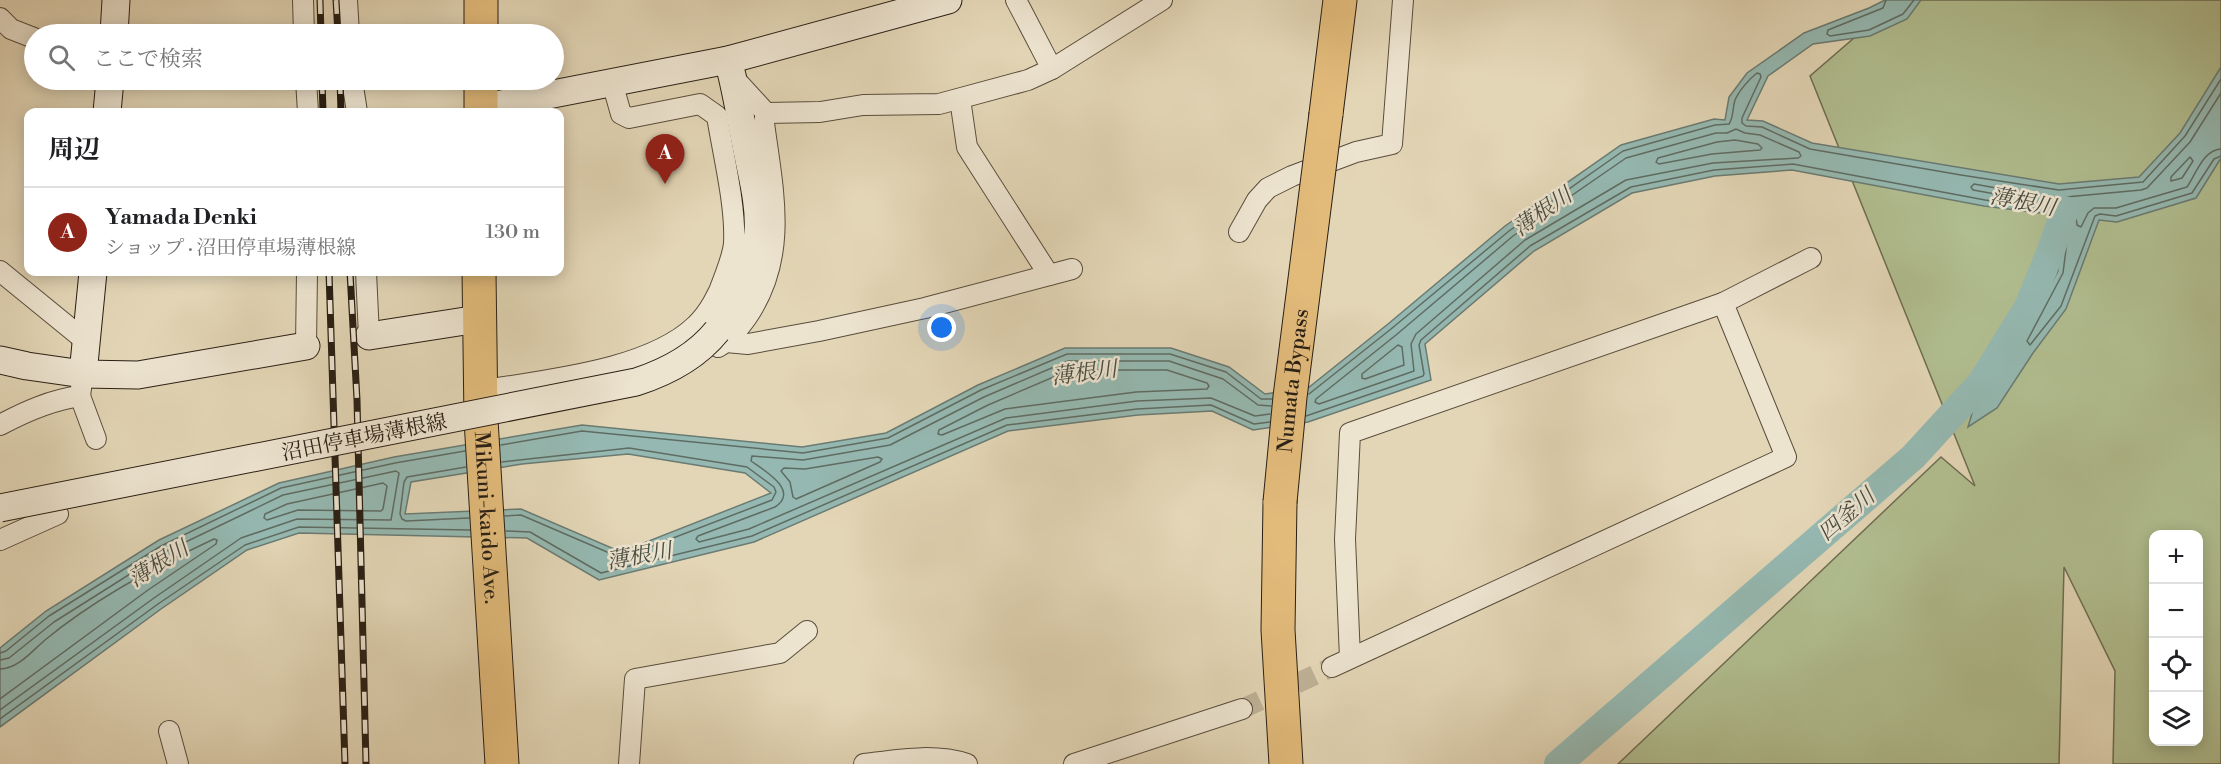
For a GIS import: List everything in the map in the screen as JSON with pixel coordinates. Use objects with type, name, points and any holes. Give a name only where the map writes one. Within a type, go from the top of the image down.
[{"type":"highway","points":[[481,0],[481,24]]},
{"type":"highway","name":"Numata Bypass","points":[[1286,764],[1278,630],[1280,502],[1290,397],[1340,0]]},
{"type":"highway","name":"Mikuni-kaido Ave.","points":[[479,276],[480,406],[502,764]]},
{"type":"main road","points":[[115,24],[116,0]]},
{"type":"main road","points":[[564,89],[730,68],[948,0]]},
{"type":"main road","name":"沼田停車場薄根線","points":[[0,508],[636,382],[655,376],[680,363],[702,347],[722,337],[747,280],[758,231],[756,202],[730,68]]},
{"type":"main road","points":[[107,108],[109,90]]},
{"type":"main road","points":[[481,100],[554,90]]},
{"type":"main road","points":[[82,385],[93,276]]},
{"type":"main road","points":[[369,336],[478,319]]},
{"type":"main road","points":[[0,360],[27,366],[82,385],[306,346]]},
{"type":"street","points":[[303,0],[304,24]]},
{"type":"street","points":[[347,0],[348,24]]},
{"type":"street","points":[[1016,0],[1052,69]]},
{"type":"street","points":[[766,114],[820,112],[863,105],[939,104],[1028,80],[1052,69],[1162,0]]},
{"type":"street","points":[[1239,232],[1257,200],[1268,188],[1292,176],[1356,152],[1392,144],[1403,0]]},
{"type":"street","points":[[0,18],[11,29],[24,34]]},
{"type":"street","points":[[730,68],[766,114]]},
{"type":"street","points":[[480,406],[581,373],[643,358],[661,349],[696,325],[722,286],[734,246],[734,225],[717,116],[700,104],[629,118],[621,114],[612,82]]},
{"type":"street","points":[[307,90],[308,108]]},
{"type":"street","points":[[354,90],[356,108]]},
{"type":"street","points":[[960,99],[967,147],[1049,275]]},
{"type":"street","points":[[661,349],[718,347],[722,337],[754,306],[764,286],[775,243],[776,215],[764,123],[766,114]]},
{"type":"street","points":[[1350,658],[1345,540],[1350,433],[1723,303],[1811,258]]},
{"type":"street","points":[[722,337],[748,344],[819,331],[926,308],[1072,269]]},
{"type":"street","points":[[0,271],[87,342]]},
{"type":"street","points":[[306,346],[308,276]]},
{"type":"street","points":[[366,276],[369,336]]},
{"type":"street","points":[[1332,667],[1786,457],[1723,303]]},
{"type":"street","points":[[0,425],[82,385],[96,439]]},
{"type":"street","points":[[0,540],[58,514]]},
{"type":"street","points":[[630,764],[635,680],[780,653],[807,631]]},
{"type":"street","points":[[1074,764],[1242,709]]},
{"type":"street","points":[[169,731],[178,764]]},
{"type":"street","points":[[864,764],[916,758],[953,759],[967,764]]},
{"type":"green space","points":[[1898,0],[2221,0],[2221,764],[2113,764],[2115,671],[2064,567],[2059,764],[1618,764],[1941,457],[1975,486],[1810,76]]},
{"type":"water","name":"薄根川","points":[[1885,0],[1921,0],[1907,19],[1870,36],[1813,44],[1768,76],[1747,120],[1763,121],[1812,143],[2059,184],[2139,177],[2180,133],[2221,67],[2221,158],[2196,198],[2117,222],[2099,220],[2066,309],[2033,353],[1997,408],[1968,427],[1973,410],[2008,364],[2058,271],[2064,216],[1984,206],[1792,170],[1715,176],[1632,193],[1534,251],[1425,344],[1431,380],[1308,422],[1253,430],[1212,411],[1138,415],[1008,431],[754,542],[599,580],[527,538],[299,533],[247,550],[161,609],[0,727],[0,648],[46,611],[159,540],[279,483],[394,457],[582,425],[802,447],[886,433],[978,385],[1065,348],[1171,348],[1229,367],[1265,394],[1308,388],[1505,226],[1621,145],[1714,119],[1725,120],[1729,97],[1747,73],[1804,33]],"holes":[[[628,454],[745,473],[771,493],[621,552],[521,509],[405,514],[411,482],[522,464]]]},
{"type":"waterway","name":"四釜川","points":[[1558,764],[1913,457],[1981,383],[2028,307],[2065,210]]},
{"type":"tunnel","points":[[1242,709],[1332,667]]},
{"type":"railway","points":[[320,0],[321,24]]},
{"type":"railway","points":[[336,0],[337,24]]},
{"type":"railway","points":[[322,90],[323,108]]},
{"type":"railway","points":[[340,90],[341,108]]},
{"type":"railway","points":[[329,276],[345,764]]},
{"type":"railway","points":[[350,276],[357,400],[366,764]]},
{"type":"place","name":"Yamada Denki","points":[[665,184]]}]
